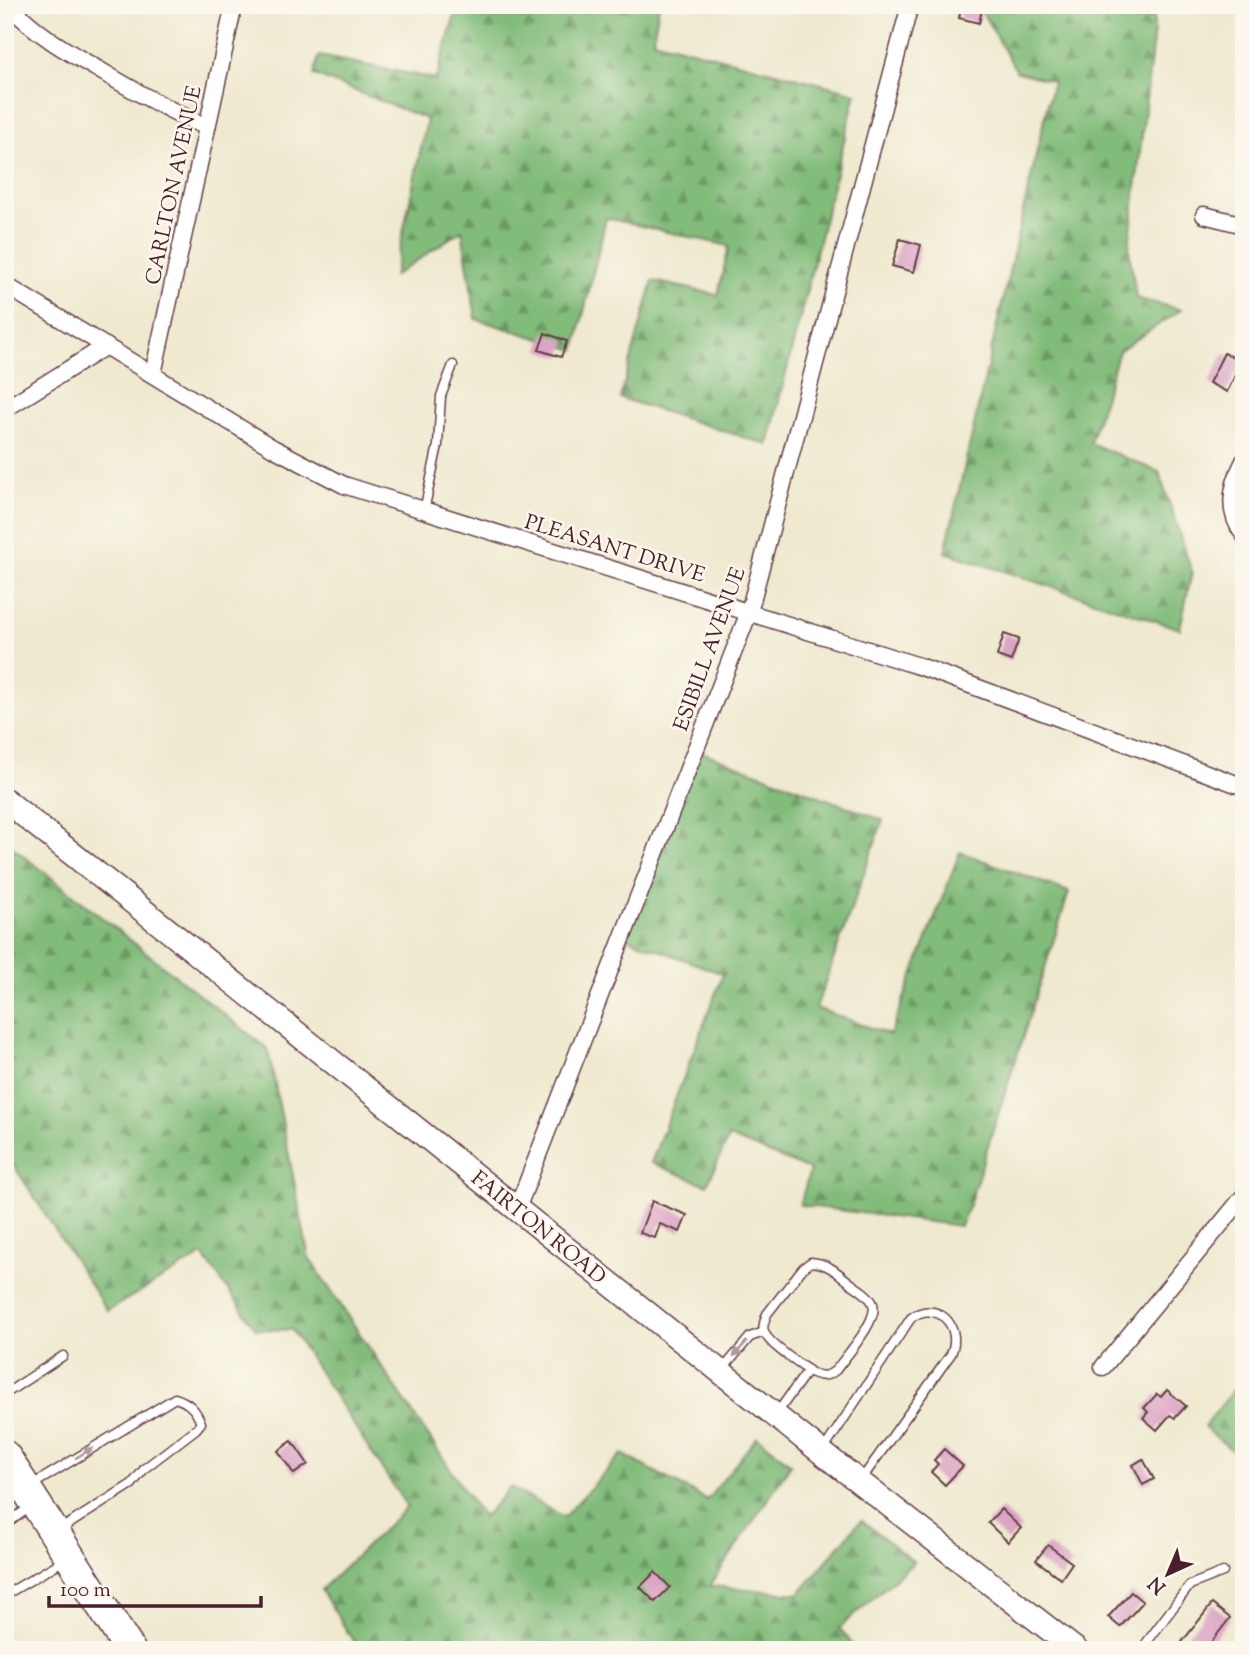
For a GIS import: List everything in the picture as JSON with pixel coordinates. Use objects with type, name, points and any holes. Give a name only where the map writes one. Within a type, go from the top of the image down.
[{"type":"highway","points":[[5,1456],[130,1650]]},
{"type":"main road","name":"FAIRTON ROAD","points":[[5,800],[821,1452],[1076,1650]]},
{"type":"street","points":[[9,5],[43,36],[59,46],[129,89],[207,127]]},
{"type":"street","name":"CARLTON AVENUE","points":[[153,374],[234,5]]},
{"type":"street","name":"ESIBILL AVENUE","points":[[517,1209],[749,612],[910,5]]},
{"type":"street","points":[[1204,215],[1244,225]]},
{"type":"street","name":"PLEASANT DRIVE","points":[[5,285],[273,448],[344,485],[935,672],[1244,787]]},
{"type":"street","points":[[5,409],[106,346]]},
{"type":"street","points":[[1244,461],[1233,489],[1232,508],[1234,523],[1244,535]]},
{"type":"street","points":[[1103,1367],[1244,1196]]},
{"type":"lane","points":[[424,511],[438,445],[441,396],[453,365]]},
{"type":"lane","points":[[811,1262],[831,1267],[867,1296],[874,1305],[873,1315],[836,1370],[829,1376],[821,1377],[808,1370],[769,1341],[764,1332],[764,1323],[767,1314],[803,1268],[811,1262]]},
{"type":"lane","points":[[821,1452],[911,1318],[923,1312],[932,1312],[951,1323],[956,1339],[951,1353],[859,1482]]},
{"type":"lane","points":[[721,1372],[750,1337],[764,1332]]},
{"type":"lane","points":[[5,1394],[63,1356]]},
{"type":"lane","points":[[776,1416],[808,1370]]},
{"type":"lane","points":[[5,1525],[31,1496],[175,1398],[187,1403],[197,1412],[201,1423],[196,1429],[145,1468],[132,1484],[5,1595]]},
{"type":"lane","points":[[1141,1650],[1190,1585],[1223,1572]]},
{"type":"green space","points":[[458,5],[587,9],[588,5],[659,5],[653,40],[856,93],[768,445],[620,398],[653,281],[718,295],[729,246],[606,218],[575,350],[476,319],[462,230],[394,276],[427,119],[314,75],[319,56],[436,79]]},
{"type":"green space","points":[[978,5],[1154,5],[1154,30],[1129,248],[1136,298],[1181,310],[1119,351],[1090,443],[1159,472],[1192,572],[1180,629],[945,552],[1053,81],[1017,72]]},
{"type":"green space","points":[[694,749],[883,820],[816,1008],[890,1035],[960,852],[1069,892],[960,1226],[800,1205],[810,1170],[729,1137],[707,1185],[651,1163],[723,974],[624,937]]},
{"type":"green space","points":[[5,841],[268,1049],[309,1258],[483,1518],[510,1487],[564,1517],[622,1454],[707,1500],[757,1437],[791,1464],[710,1586],[799,1594],[861,1520],[914,1562],[839,1628],[857,1650],[359,1650],[321,1590],[407,1507],[292,1330],[256,1329],[203,1255],[107,1311],[13,1164],[5,1169]]},
{"type":"green space","points":[[1244,1377],[1244,1460],[1204,1427]]},
{"type":"building","points":[[962,5],[983,5],[979,23],[959,18]]},
{"type":"building","points":[[900,239],[921,245],[914,272],[892,266]]},
{"type":"building","points":[[545,333],[567,341],[561,357],[539,350]]},
{"type":"building","points":[[1224,353],[1242,361],[1227,392],[1209,383]]},
{"type":"building","points":[[1004,634],[1019,639],[1011,661],[997,656]]},
{"type":"building","points":[[652,1201],[687,1215],[680,1232],[660,1224],[655,1238],[640,1233]]},
{"type":"building","points":[[1167,1390],[1186,1406],[1175,1418],[1170,1415],[1157,1430],[1143,1418],[1148,1412],[1144,1408],[1157,1394],[1161,1397]]},
{"type":"building","points":[[292,1441],[308,1464],[294,1474],[278,1451]]},
{"type":"building","points":[[944,1449],[963,1466],[945,1485],[931,1472],[938,1464],[934,1460]]},
{"type":"building","points":[[1143,1459],[1154,1479],[1143,1485],[1133,1465]]},
{"type":"building","points":[[1001,1509],[1021,1528],[1008,1542],[988,1523]]},
{"type":"building","points":[[1048,1545],[1072,1563],[1061,1579],[1036,1560]]},
{"type":"building","points":[[655,1572],[670,1587],[655,1602],[640,1587]]},
{"type":"building","points":[[1131,1592],[1143,1602],[1120,1627],[1108,1617]]},
{"type":"building","points":[[1212,1604],[1230,1618],[1205,1650],[1191,1650],[1182,1642]]}]
